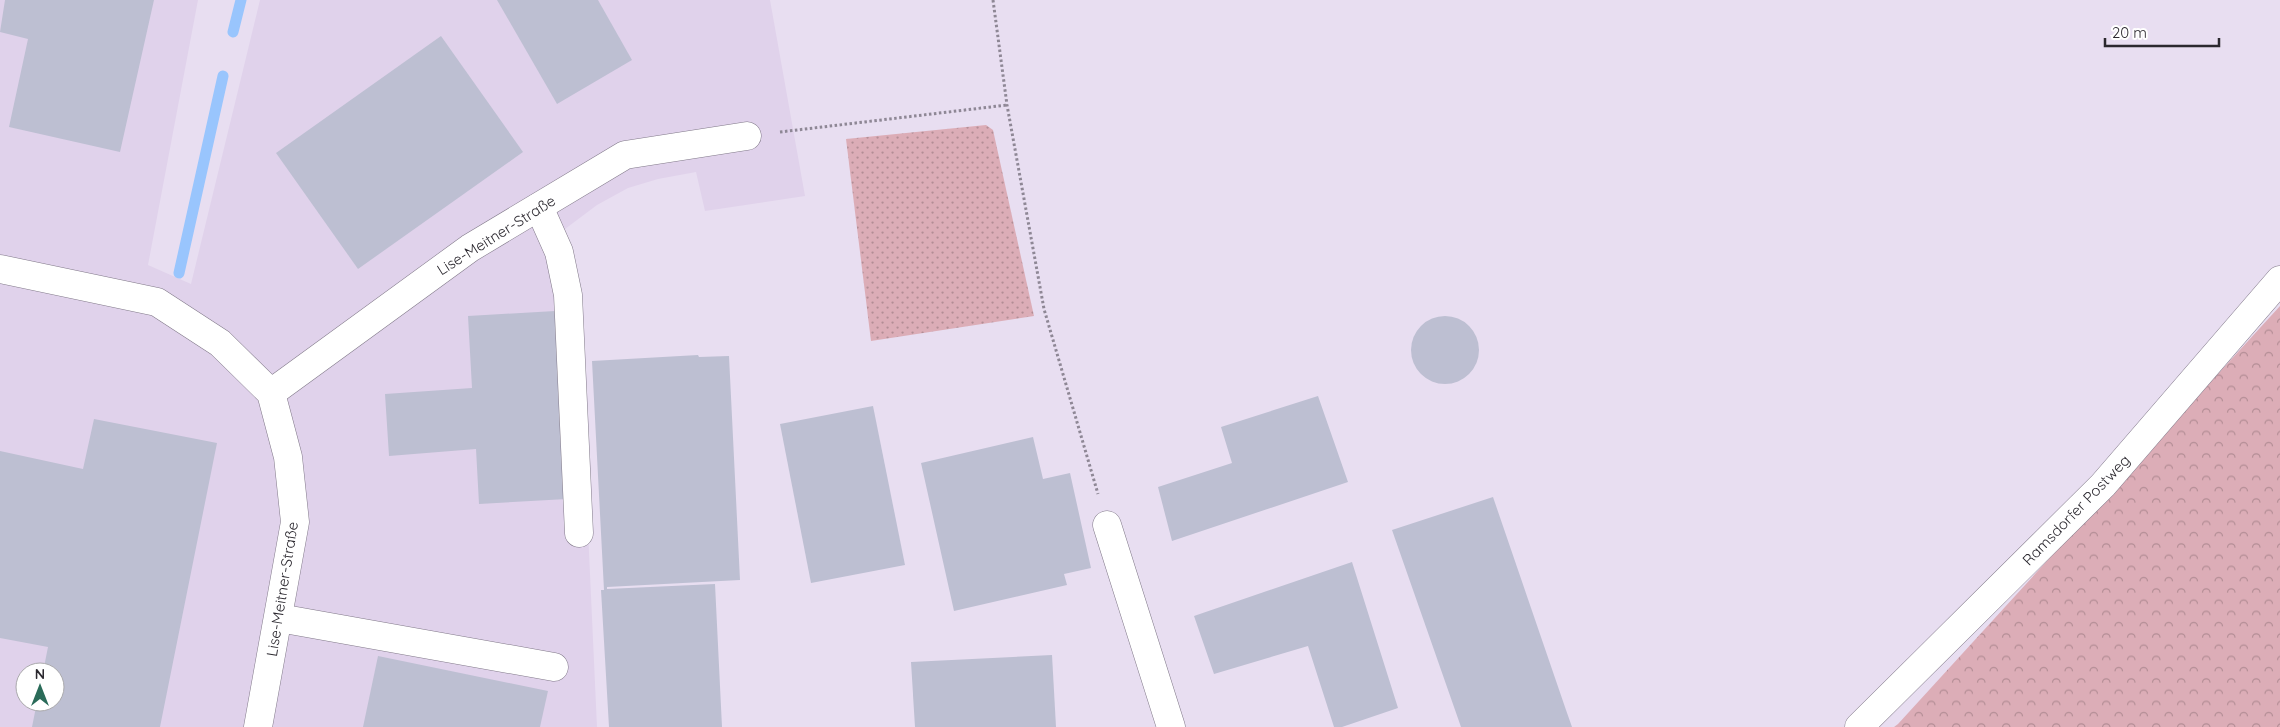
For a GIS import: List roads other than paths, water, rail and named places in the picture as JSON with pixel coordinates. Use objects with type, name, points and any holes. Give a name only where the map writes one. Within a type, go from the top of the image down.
[{"type":"street","name":"Lise-Meitner-Straße","points":[[258,727],[295,522],[288,457],[271,393],[470,248],[625,155],[747,136]]},
{"type":"street","points":[[539,207],[559,252],[568,295],[580,533]]},
{"type":"street","points":[[0,269],[157,302],[220,343],[271,393]]},
{"type":"street","name":"Ramsdorfer Postweg","points":[[1859,727],[2103,485],[2280,280]]},
{"type":"street","points":[[1107,526],[1171,727]]},
{"type":"street","points":[[278,618],[554,667]]},
{"type":"waterway","points":[[233,32],[241,0]]},
{"type":"waterway","points":[[179,273],[223,76]]}]
